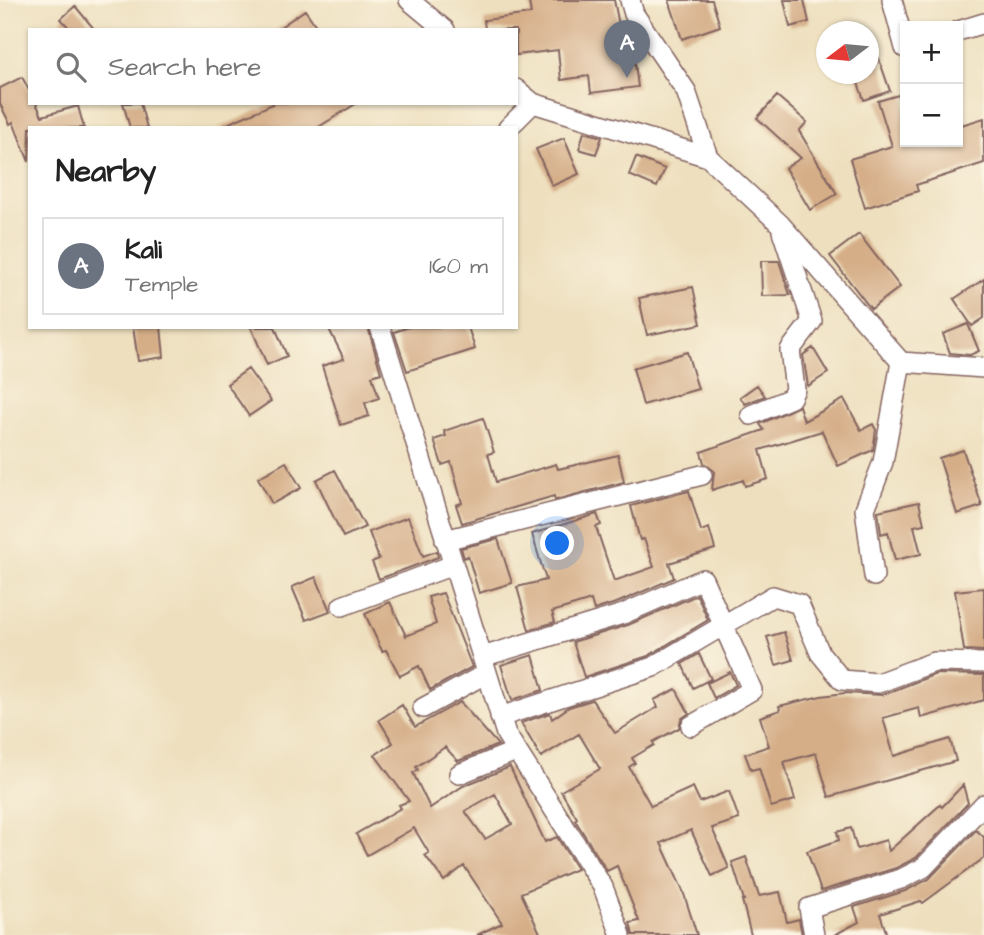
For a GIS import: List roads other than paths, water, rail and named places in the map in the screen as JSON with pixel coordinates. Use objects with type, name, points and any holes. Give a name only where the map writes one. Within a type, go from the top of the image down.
[{"type":"street","points":[[409,0],[443,28]]},
{"type":"street","points":[[630,0],[634,14],[686,91],[708,157]]},
{"type":"street","points":[[892,0],[900,30]]},
{"type":"street","points":[[963,29],[984,23]]},
{"type":"street","points":[[518,91],[533,103],[708,157],[780,224],[901,362],[984,368]]},
{"type":"street","points":[[510,126],[533,103]]},
{"type":"street","points":[[751,415],[790,398],[795,389],[790,351],[812,321],[780,224]]},
{"type":"street","points":[[381,329],[506,734],[603,887],[621,935]]},
{"type":"street","points":[[874,576],[865,509],[883,462],[901,362]]},
{"type":"street","points":[[446,540],[702,475]]},
{"type":"street","points":[[342,606],[453,565]]},
{"type":"street","points":[[423,708],[484,665],[623,614],[703,579],[752,690],[691,726]]},
{"type":"street","points":[[500,717],[653,667],[773,596],[799,604],[820,653],[842,680],[878,683],[934,662],[984,663]]},
{"type":"street","points":[[459,775],[516,751]]},
{"type":"street","points":[[814,935],[809,908],[901,879],[923,868],[984,804]]},
{"type":"place","name":"Kali","points":[[627,78]]}]
